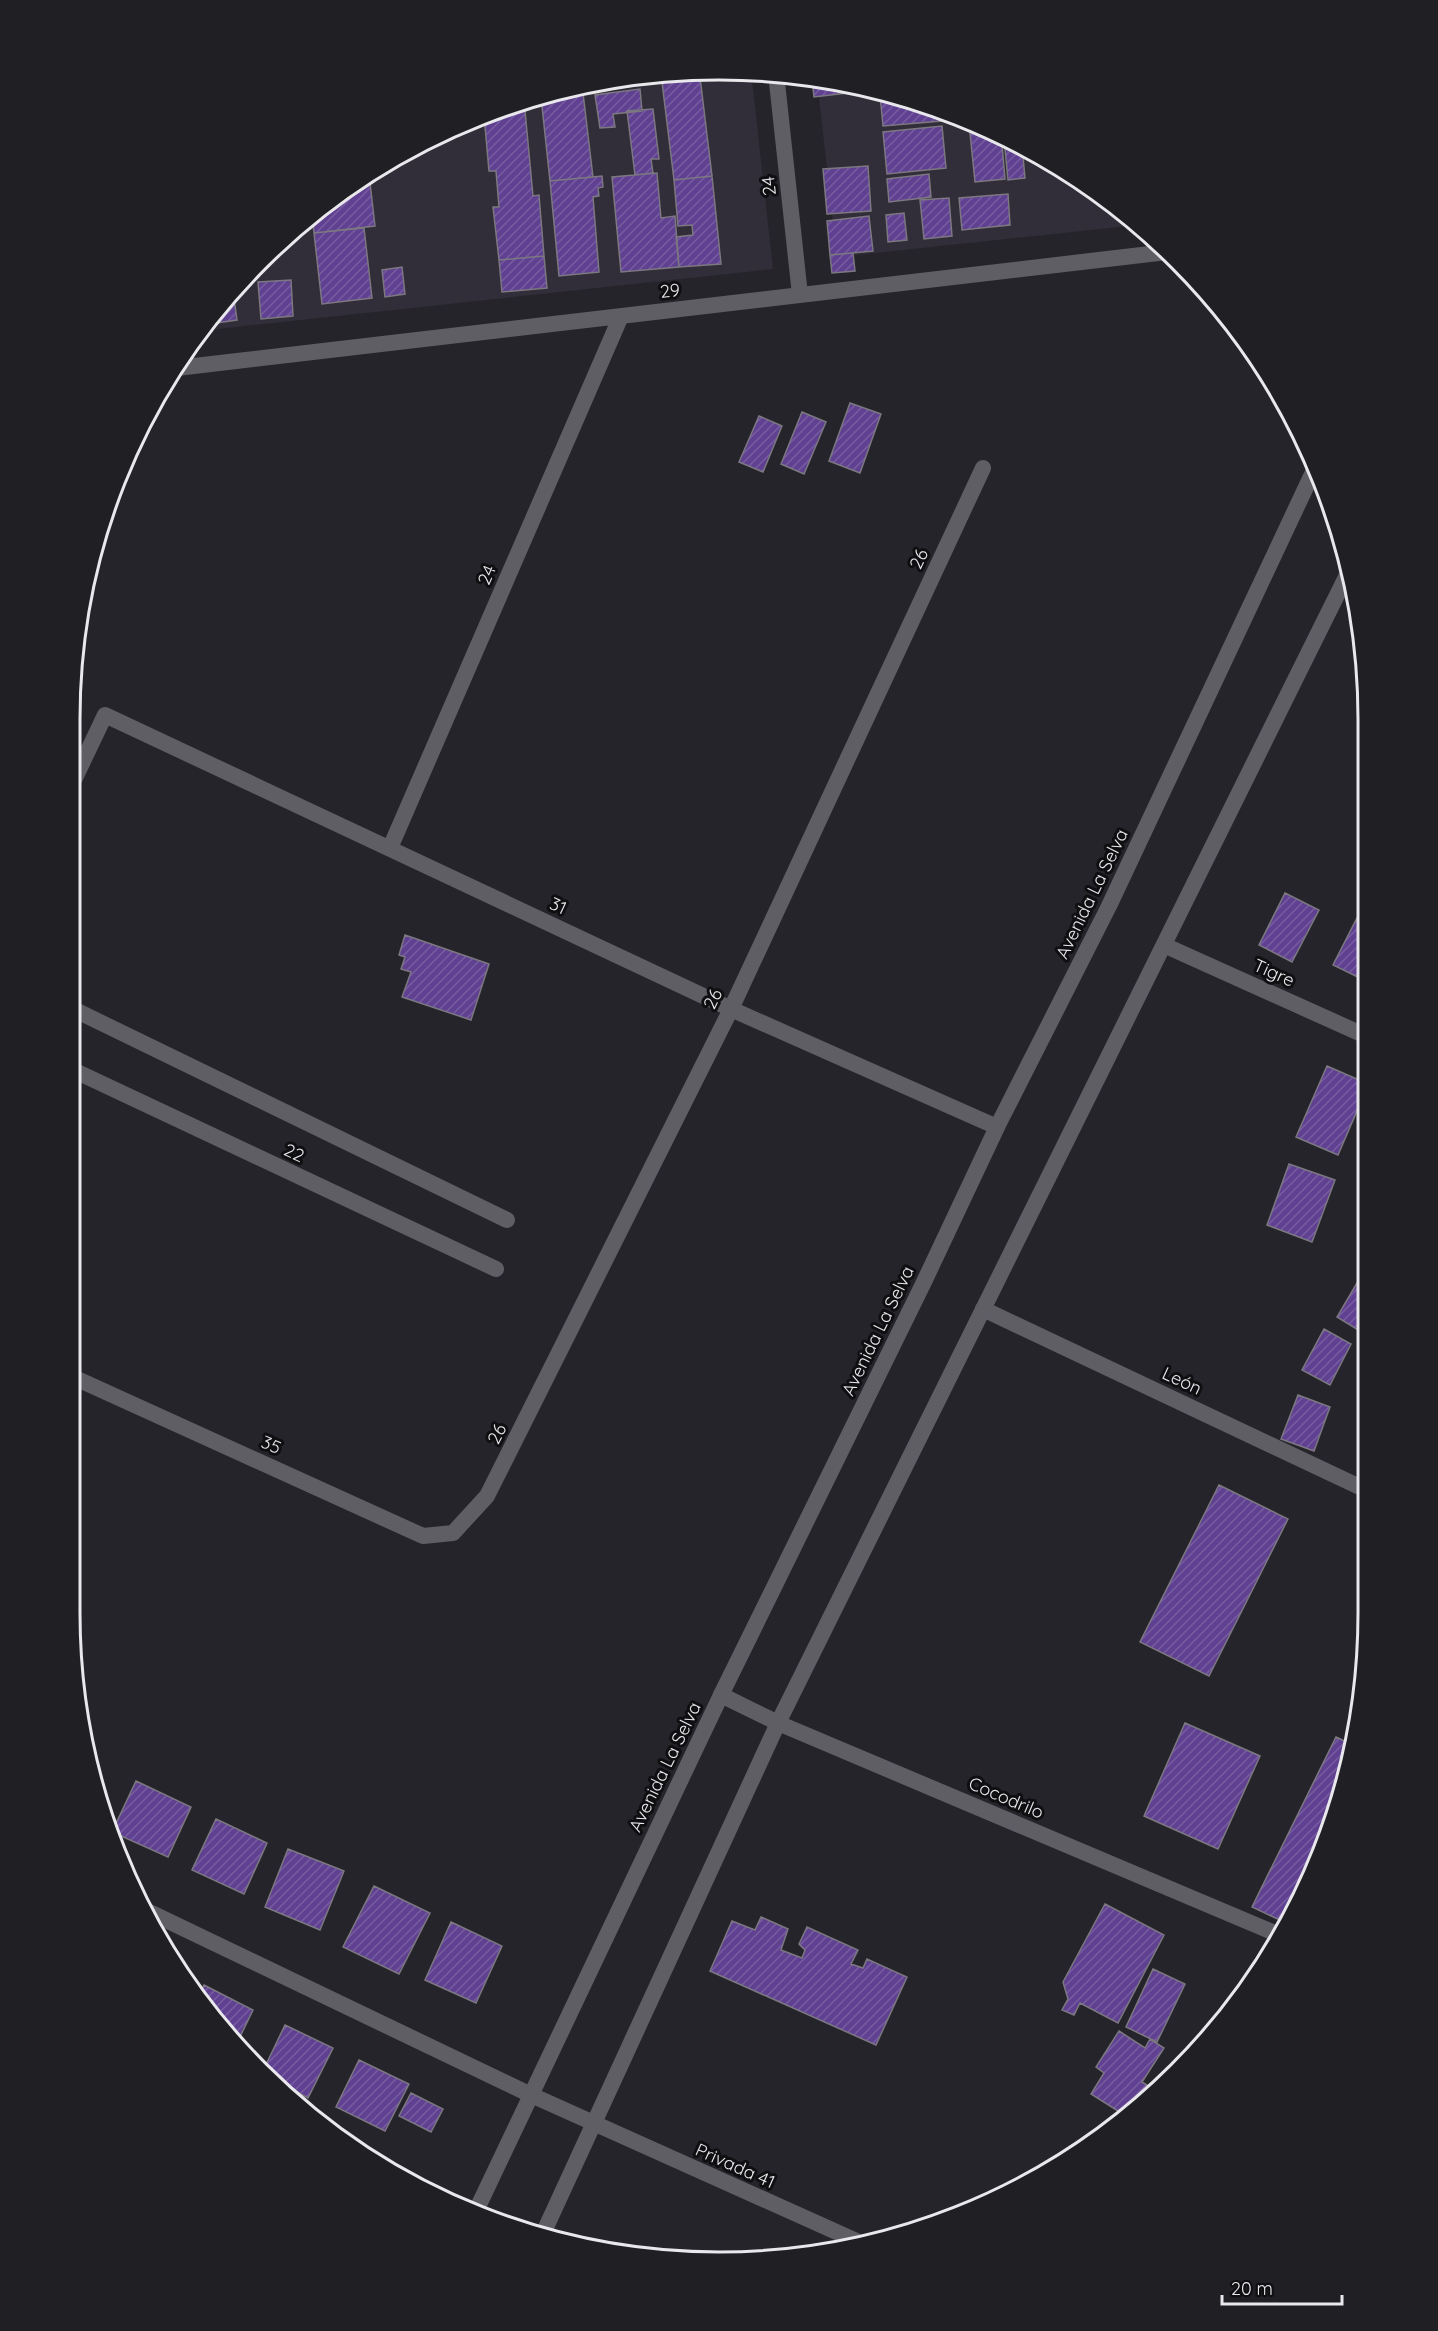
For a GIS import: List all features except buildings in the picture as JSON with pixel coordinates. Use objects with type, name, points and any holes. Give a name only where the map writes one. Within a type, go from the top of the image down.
[{"type":"street","name":"24","points":[[777,83],[800,296]]},
{"type":"street","name":"29","points":[[185,367],[1157,253]]},
{"type":"street","name":"24","points":[[390,849],[621,316]]},
{"type":"street","name":"26","points":[[453,1533],[488,1496],[731,1009],[983,468]]},
{"type":"street","name":"Avenida La Selva","points":[[479,2205],[529,2094],[721,1695],[924,1282],[997,1127],[1109,906],[1311,477]]},
{"type":"street","points":[[546,2228],[778,1723],[1166,946],[1343,582]]},
{"type":"street","name":"31","points":[[80,768],[105,715],[731,1009],[997,1127]]},
{"type":"street","name":"Tigre","points":[[1166,946],[1358,1032]]},
{"type":"street","points":[[80,1012],[507,1220]]},
{"type":"street","name":"22","points":[[80,1073],[496,1269]]},
{"type":"street","name":"León","points":[[983,1309],[1358,1486]]},
{"type":"street","name":"35","points":[[80,1380],[423,1536],[453,1533]]},
{"type":"street","name":"Cocodrilo","points":[[721,1695],[778,1723],[1273,1932]]},
{"type":"street","name":"Privada 41","points":[[156,1915],[593,2124],[849,2238]]},
{"type":"shaded area","points":[[677,81],[752,81],[773,269],[212,330],[238,297],[297,238],[364,187],[399,165],[436,145],[513,113],[553,101],[636,85]]},
{"type":"shaded area","points":[[818,88],[885,101],[925,113],[1002,145],[1074,187],[1126,226],[837,257]]}]
